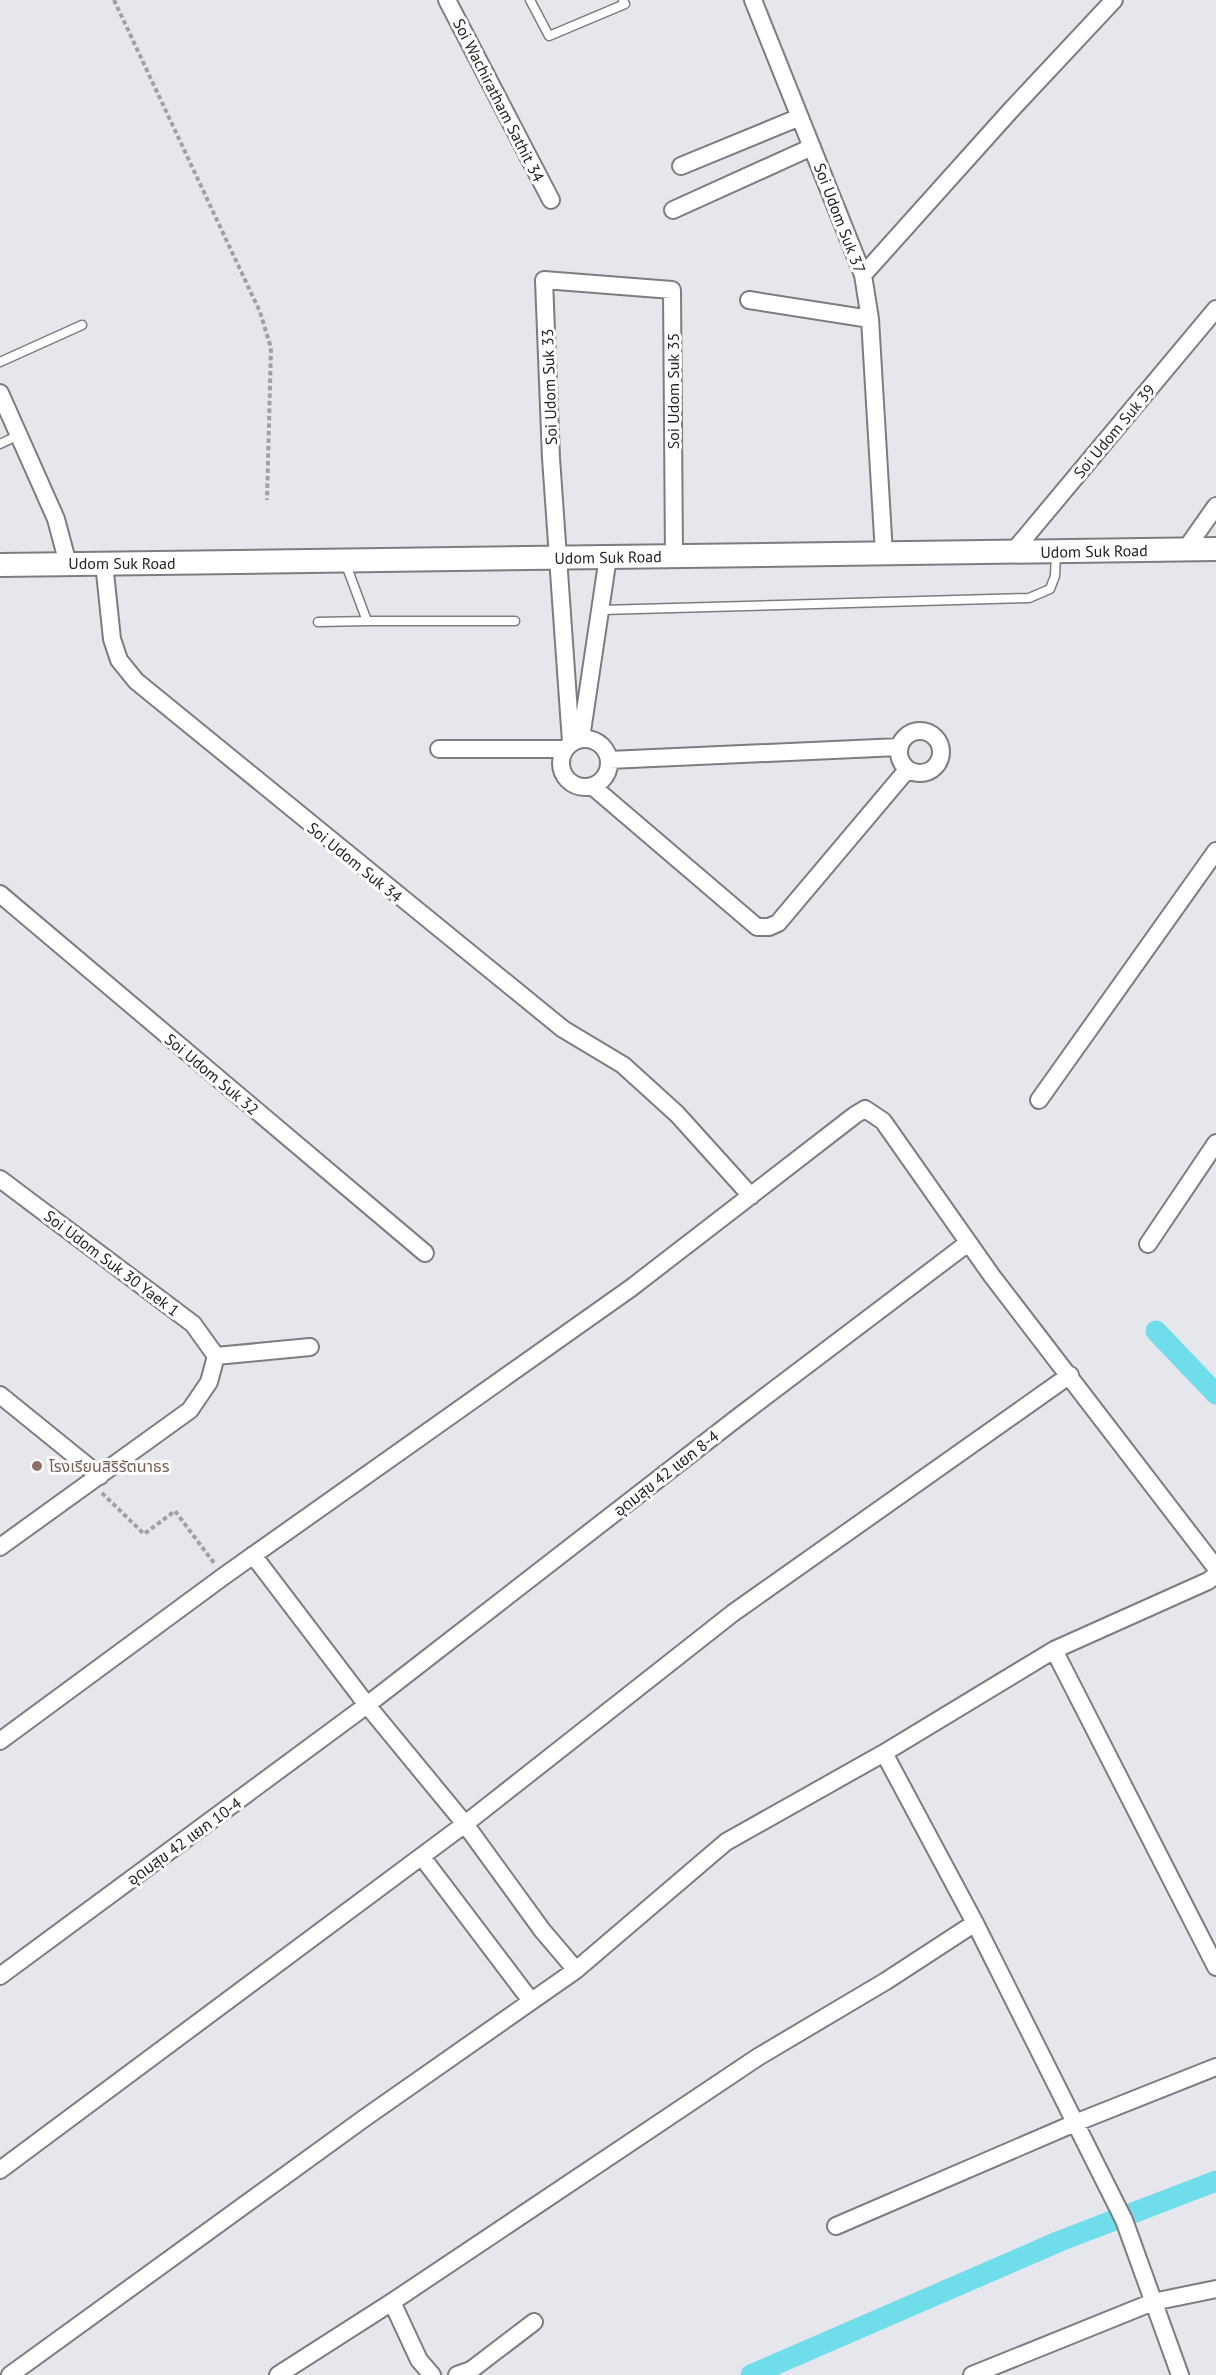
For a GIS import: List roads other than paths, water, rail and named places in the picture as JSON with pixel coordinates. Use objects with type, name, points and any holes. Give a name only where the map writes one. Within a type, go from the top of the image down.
[{"type":"main road","name":"Udom Suk Road","points":[[0,565],[1216,549]]},
{"type":"street","name":"Soi Wachiratham Sathit 34","points":[[447,0],[551,200]]},
{"type":"street","name":"Soi Udom Suk 37","points":[[753,0],[863,275],[870,319],[884,554]]},
{"type":"street","points":[[863,275],[1011,110],[1114,0]]},
{"type":"street","points":[[681,166],[800,117]]},
{"type":"street","points":[[673,210],[812,147]]},
{"type":"street","name":"Soi Udom Suk 33","points":[[558,558],[544,280],[608,285]]},
{"type":"street","name":"Soi Udom Suk 35","points":[[608,285],[672,290],[674,556]]},
{"type":"street","points":[[749,300],[870,319]]},
{"type":"street","name":"Soi Udom Suk 39","points":[[1012,553],[1216,309]]},
{"type":"street","points":[[0,393],[56,519],[68,564]]},
{"type":"street","points":[[1185,550],[1216,506]]},
{"type":"street","points":[[608,557],[601,610],[572,743],[561,757],[563,774],[575,785],[592,786],[757,927],[769,927],[778,923],[907,770]]},
{"type":"street","points":[[558,558],[572,743]]},
{"type":"street","name":"Soi Udom Suk 34","points":[[105,564],[112,639],[119,660],[136,681],[554,1022],[623,1065],[677,1114],[751,1196]]},
{"type":"street","points":[[917,731],[934,735],[942,750],[938,766],[923,774],[907,770],[899,755],[899,747],[903,739],[917,731]]},
{"type":"street","points":[[439,749],[572,743],[589,738],[603,746],[609,760],[606,776],[592,786]]},
{"type":"street","points":[[609,760],[899,747]]},
{"type":"street","points":[[1039,1100],[1216,851]]},
{"type":"street","name":"Soi Udom Suk 32","points":[[0,894],[425,1253]]},
{"type":"street","points":[[0,1741],[253,1555],[631,1288],[865,1109],[883,1121],[968,1243],[1070,1376],[1214,1580],[1054,1650],[884,1753],[726,1842],[576,1970],[366,2117],[10,2375]]},
{"type":"street","points":[[1148,1244],[1216,1143]]},
{"type":"street","name":"Soi Udom Suk 30 Yaek 1","points":[[0,1179],[193,1324],[216,1356]]},
{"type":"street","name":"อุดมสุข 42 แยก 8-4","points":[[367,1705],[746,1411],[968,1243]]},
{"type":"street","points":[[0,1547],[190,1410],[209,1382],[216,1356],[310,1347]]},
{"type":"street","points":[[0,2170],[422,1857],[733,1613],[1070,1376]]},
{"type":"street","points":[[0,1395],[95,1479]]},
{"type":"street","points":[[253,1555],[367,1705],[465,1824],[542,1930],[576,1970]]},
{"type":"street","points":[[1054,1650],[1216,1968]]},
{"type":"street","name":"อุดมสุข 42 แยก 10-4","points":[[0,1976],[367,1705]]},
{"type":"street","points":[[884,1753],[975,1923],[1124,2220],[1180,2375]]},
{"type":"street","points":[[422,1857],[531,2001]]},
{"type":"street","points":[[278,2375],[392,2302],[758,2057],[886,1981],[975,1923]]},
{"type":"street","points":[[836,2226],[1076,2123],[1216,2067]]},
{"type":"street","points":[[972,2375],[1153,2302],[1216,2289]]},
{"type":"street","points":[[392,2302],[419,2360],[432,2375]]},
{"type":"street","points":[[457,2375],[471,2370],[534,2322]]},
{"type":"lane","points":[[530,0],[549,36],[625,4],[623,0]]},
{"type":"lane","points":[[0,362],[82,325]]},
{"type":"lane","points":[[0,444],[19,435]]},
{"type":"lane","points":[[601,610],[1029,598],[1050,590],[1055,576],[1056,552]]},
{"type":"lane","points":[[345,562],[368,621]]},
{"type":"lane","points":[[318,622],[515,621]]},
{"type":"waterway","points":[[1156,1331],[1216,1394]]},
{"type":"waterway","points":[[751,2375],[1060,2241],[1216,2181]]},
{"type":"place","name":"โรงเรียนสิริรัตนาธร","points":[[37,1466]]}]
